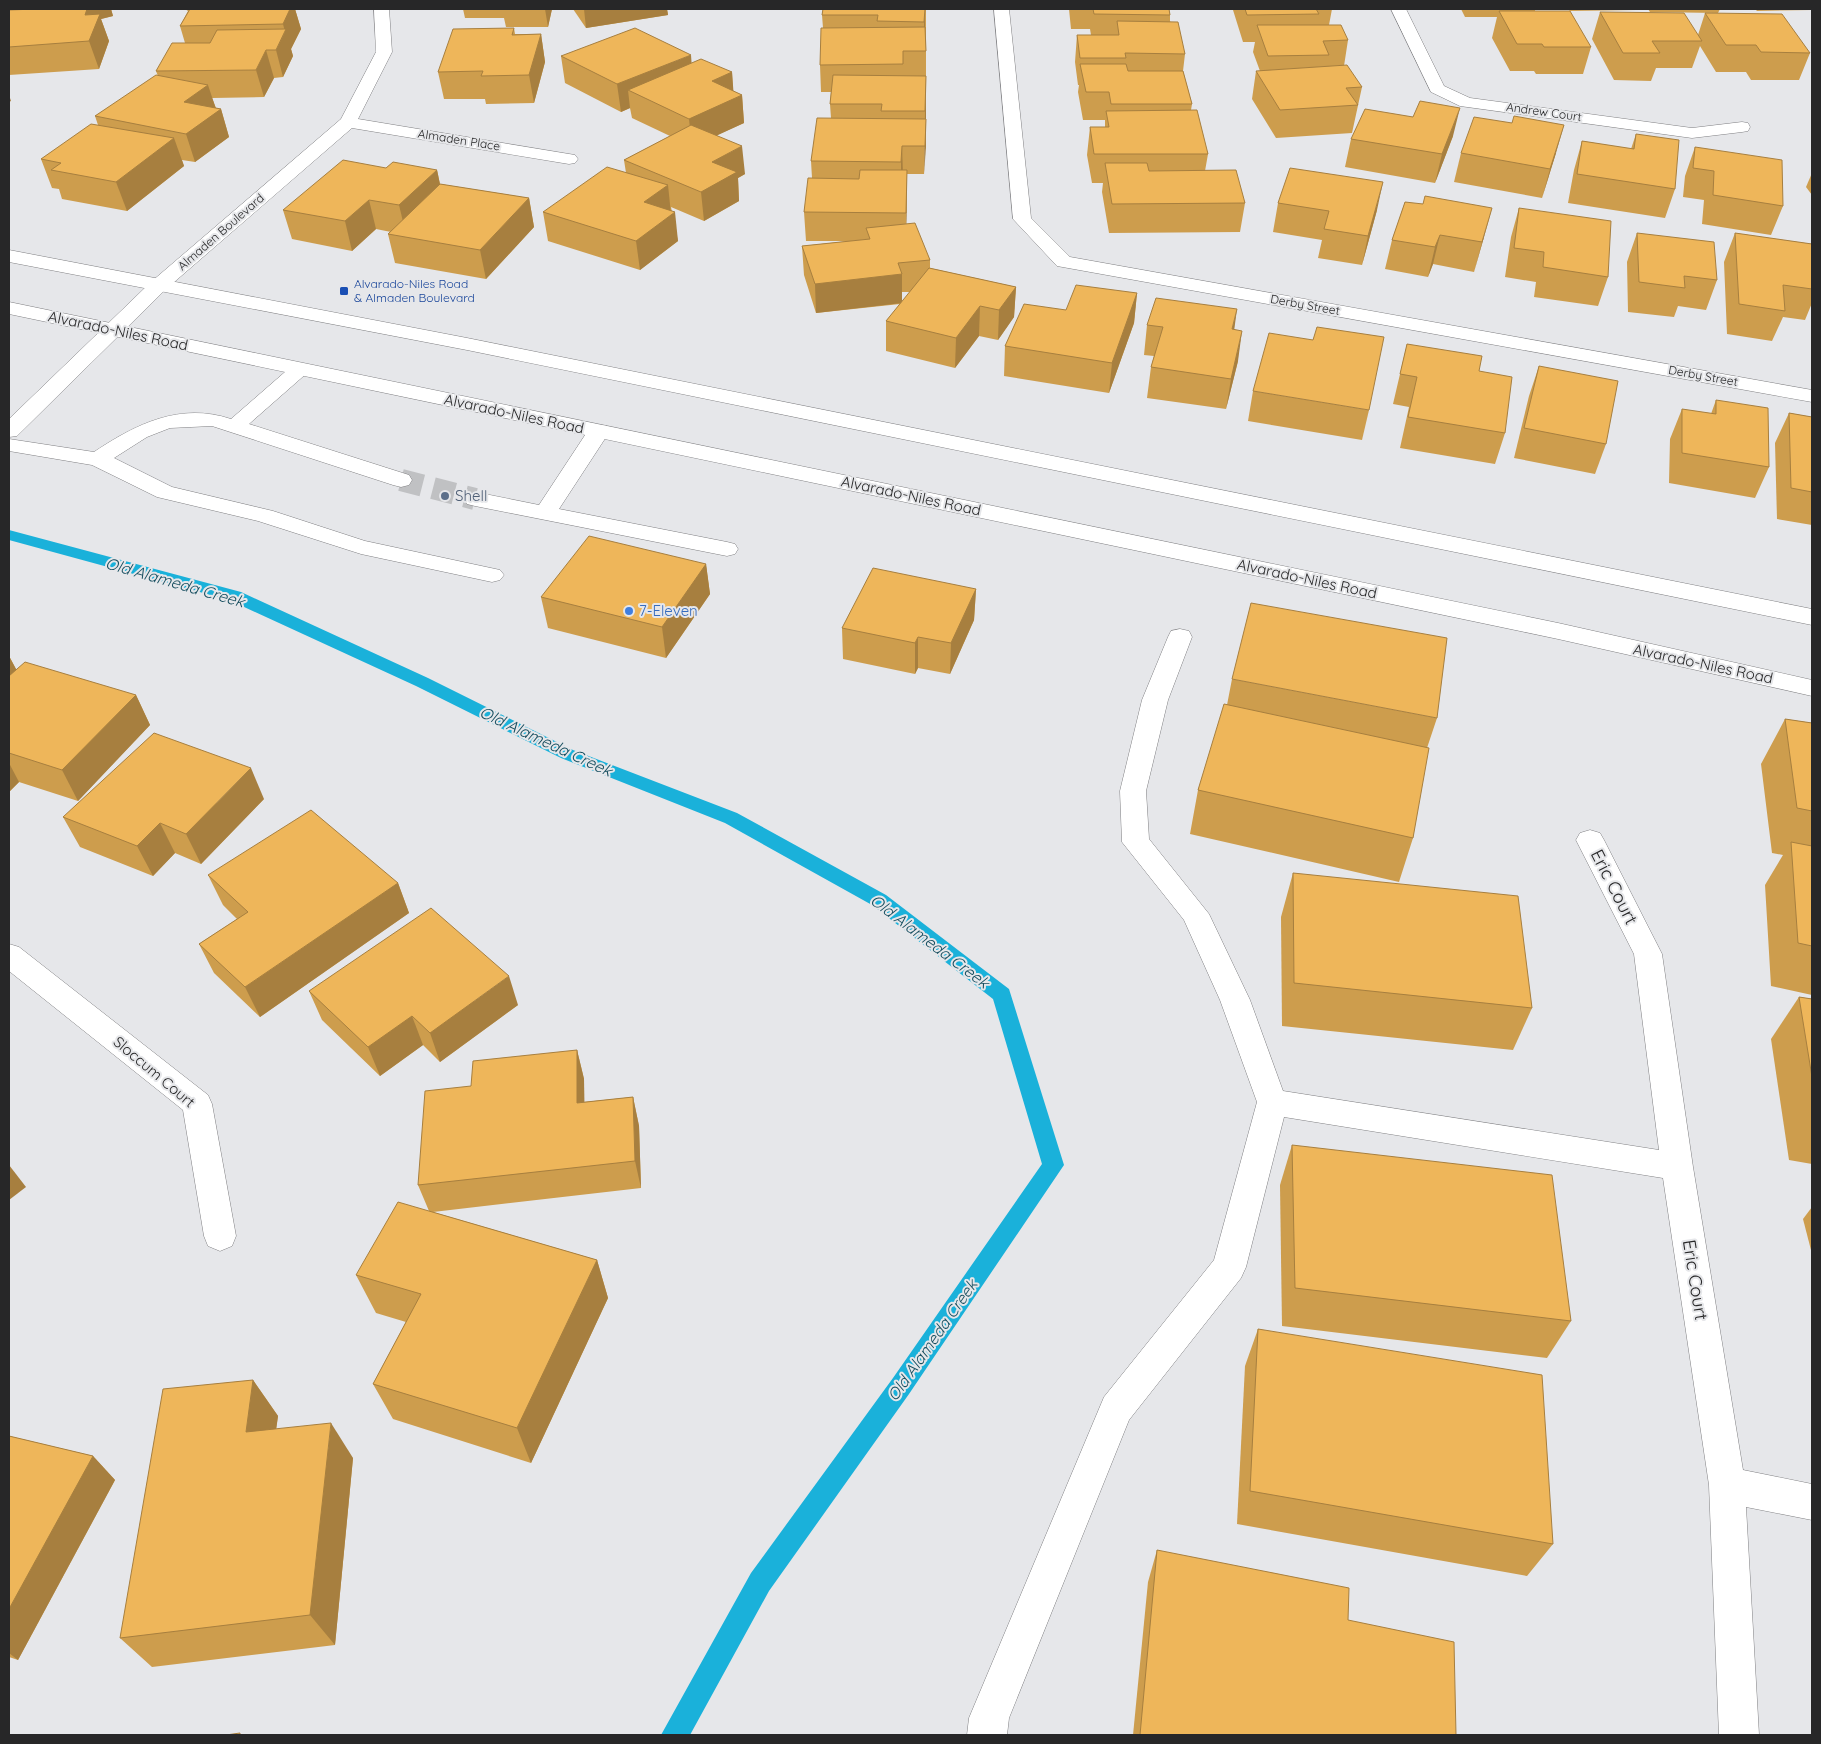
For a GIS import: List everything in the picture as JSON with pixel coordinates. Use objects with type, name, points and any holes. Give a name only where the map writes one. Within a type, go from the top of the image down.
[{"type":"street","name":"Almaden Boulevard","points":[[9,430],[158,286],[348,122],[384,52],[381,9]]},
{"type":"street","name":"Derby Street","points":[[1001,9],[1022,219],[1064,262],[1812,396]]},
{"type":"street","name":"Andrew Court","points":[[1398,9],[1437,89],[1466,102],[1692,133],[1742,127]]},
{"type":"street","name":"Almaden Place","points":[[348,122],[569,159]]},
{"type":"street","points":[[9,256],[467,344],[1812,617]]},
{"type":"street","name":"Alvarado-Niles Road","points":[[9,308],[1558,631],[1812,688]]},
{"type":"street","points":[[235,426],[300,369]]},
{"type":"street","points":[[98,458],[139,431],[181,419],[214,420],[402,480]]},
{"type":"street","points":[[545,513],[599,431]]},
{"type":"street","points":[[9,445],[98,458],[165,492],[265,516],[361,547],[492,575]]},
{"type":"street","points":[[475,499],[727,549]]},
{"type":"street","points":[[987,1735],[989,1718],[1116,1409],[1228,1267],[1272,1102],[1236,1000],[1195,914],[1136,842],[1133,791],[1155,700],[1180,637]]},
{"type":"street","name":"Eric Court","points":[[1590,840],[1648,954],[1677,1167],[1726,1485],[1739,1735]]},
{"type":"street","name":"Sloccum Court","points":[[9,954],[197,1104],[220,1236]]},
{"type":"street","points":[[1272,1102],[1677,1167]]},
{"type":"street","points":[[1726,1485],[1812,1502]]},
{"type":"building","points":[[87,9],[85,15],[100,14],[89,41],[9,47],[9,10]]},
{"type":"building","points":[[190,9],[290,9],[283,24],[180,26]]},
{"type":"building","points":[[823,9],[925,9],[924,22],[877,21],[878,15],[822,15]]},
{"type":"building","points":[[1093,9],[1169,9],[1170,15],[1094,14]]},
{"type":"building","points":[[1245,9],[1316,9],[1319,14],[1247,15]]},
{"type":"building","points":[[1499,11],[1570,11],[1591,47],[1544,47],[1542,44],[1517,44]]},
{"type":"building","points":[[1600,12],[1684,13],[1702,41],[1652,41],[1660,53],[1623,53]]},
{"type":"building","points":[[1705,13],[1782,14],[1810,53],[1761,52],[1756,45],[1726,45]]},
{"type":"building","points":[[1117,21],[1178,22],[1185,54],[1125,53],[1126,58],[1080,58],[1077,35],[1119,35]]},
{"type":"building","points":[[1257,25],[1341,25],[1348,40],[1323,41],[1329,55],[1268,56]]},
{"type":"building","points":[[925,27],[926,51],[903,51],[903,64],[820,65],[821,28]]},
{"type":"building","points":[[514,28],[512,35],[541,34],[529,75],[481,76],[483,71],[438,72],[453,29]]},
{"type":"building","points":[[635,28],[691,55],[617,84],[561,56]]},
{"type":"building","points":[[286,29],[276,50],[266,50],[256,70],[156,71],[172,43],[210,43],[217,30]]},
{"type":"building","points":[[701,59],[732,72],[712,81],[742,95],[689,119],[628,90]]},
{"type":"building","points":[[1080,64],[1126,64],[1128,71],[1183,71],[1192,104],[1111,104],[1109,92],[1086,92]]},
{"type":"building","points":[[1347,65],[1362,87],[1346,88],[1358,105],[1280,110],[1256,71]]},
{"type":"building","points":[[156,75],[208,85],[184,102],[221,109],[186,134],[95,116]]},
{"type":"building","points":[[833,75],[926,76],[925,111],[881,111],[882,104],[830,104]]},
{"type":"building","points":[[1420,101],[1460,108],[1442,154],[1351,139],[1365,109],[1413,117]]},
{"type":"building","points":[[1197,110],[1208,154],[1094,154],[1090,127],[1109,127],[1106,111]]},
{"type":"building","points":[[1514,116],[1564,125],[1550,169],[1461,153],[1474,117],[1512,123]]},
{"type":"building","points":[[817,118],[926,119],[925,146],[902,146],[901,162],[811,161]]},
{"type":"building","points":[[91,124],[174,138],[116,182],[51,170],[61,163],[41,159]]},
{"type":"building","points":[[691,125],[742,146],[712,162],[737,172],[701,192],[624,160]]},
{"type":"building","points":[[1636,134],[1679,140],[1675,189],[1577,174],[1582,141],[1634,149]]},
{"type":"building","points":[[1695,147],[1782,160],[1783,206],[1713,195],[1714,171],[1693,168]]},
{"type":"building","points":[[343,160],[386,168],[393,162],[437,170],[399,205],[369,200],[345,221],[283,210]]},
{"type":"building","points":[[1105,163],[1147,163],[1149,171],[1236,170],[1245,203],[1112,204]]},
{"type":"building","points":[[607,167],[668,185],[644,202],[675,212],[636,241],[543,212]]},
{"type":"building","points":[[1290,168],[1383,182],[1368,236],[1324,229],[1329,211],[1278,203]]},
{"type":"building","points":[[860,170],[907,170],[906,213],[804,212],[808,178],[859,179]]},
{"type":"building","points":[[440,184],[529,198],[480,250],[388,234]]},
{"type":"building","points":[[1425,196],[1492,208],[1482,242],[1440,235],[1435,247],[1392,240],[1405,202],[1423,204]]},
{"type":"building","points":[[1519,208],[1611,221],[1608,277],[1543,267],[1544,252],[1514,248]]},
{"type":"building","points":[[915,223],[930,260],[898,263],[902,274],[815,284],[802,246],[870,239],[866,228]]},
{"type":"building","points":[[1637,233],[1714,242],[1717,280],[1684,276],[1685,288],[1639,282]]},
{"type":"building","points":[[1735,233],[1812,244],[1812,289],[1783,285],[1785,311],[1739,304]]},
{"type":"building","points":[[929,268],[1016,287],[999,310],[980,306],[956,338],[886,321]]},
{"type":"building","points":[[1076,285],[1137,293],[1112,363],[1005,346],[1024,304],[1066,310]]},
{"type":"building","points":[[1156,298],[1237,309],[1232,329],[1242,331],[1231,379],[1151,367],[1163,327],[1147,325]]},
{"type":"building","points":[[1317,327],[1384,337],[1369,410],[1253,391],[1269,333],[1313,340]]},
{"type":"building","points":[[1407,344],[1482,356],[1479,371],[1512,377],[1505,433],[1408,417],[1417,377],[1400,374]]},
{"type":"building","points":[[1539,366],[1618,381],[1606,444],[1524,428]]},
{"type":"building","points":[[1716,400],[1768,408],[1769,467],[1682,453],[1682,409],[1716,414]]},
{"type":"building","points":[[1789,413],[1812,417],[1812,492],[1791,488]]},
{"type":"building","points":[[589,536],[706,564],[662,627],[541,597]]},
{"type":"building","points":[[873,568],[976,589],[951,643],[918,637],[915,643],[842,628]]},
{"type":"building","points":[[1251,603],[1447,638],[1437,718],[1232,679]]},
{"type":"building","points":[[25,662],[136,695],[62,770],[9,753],[9,676]]},
{"type":"building","points":[[1224,704],[1429,748],[1413,838],[1198,790]]},
{"type":"building","points":[[1785,719],[1812,723],[1812,811],[1797,808]]},
{"type":"building","points":[[154,733],[251,768],[186,834],[160,823],[137,846],[63,817]]},
{"type":"building","points":[[311,810],[398,883],[245,987],[199,944],[248,912],[208,875]]},
{"type":"building","points":[[1791,842],[1812,846],[1812,946],[1798,943]]},
{"type":"building","points":[[1293,873],[1518,896],[1532,1008],[1294,983]]},
{"type":"building","points":[[431,908],[509,976],[430,1033],[412,1016],[368,1047],[309,991]]},
{"type":"building","points":[[1799,997],[1812,999],[1812,1077]]},
{"type":"building","points":[[577,1050],[577,1103],[633,1097],[635,1161],[418,1185],[425,1091],[471,1086],[473,1061]]},
{"type":"building","points":[[1292,1145],[1552,1175],[1571,1321],[1295,1288]]},
{"type":"building","points":[[398,1202],[597,1260],[517,1428],[373,1384],[421,1294],[356,1275]]},
{"type":"building","points":[[1258,1329],[1542,1375],[1553,1544],[1250,1491]]},
{"type":"building","points":[[253,1380],[246,1432],[331,1423],[310,1615],[120,1638],[163,1389]]},
{"type":"building","points":[[9,1436],[93,1456],[9,1609]]},
{"type":"building","points":[[1157,1550],[1349,1588],[1348,1620],[1454,1642],[1456,1735],[1140,1735]]},
{"type":"waterway","name":"Old Alameda Creek","points":[[9,535],[235,596],[422,682],[567,754],[731,818],[879,900],[1002,995],[1053,1165],[901,1386],[760,1582],[675,1735]]},
{"type":"tunnel","points":[[401,480],[475,499]]},
{"type":"place","name":"Alvarado-Niles Road & Almaden Boulevard","points":[[344,291]]},
{"type":"place","name":"Shell","points":[[445,496]]},
{"type":"place","name":"7-Eleven","points":[[629,611]]}]
